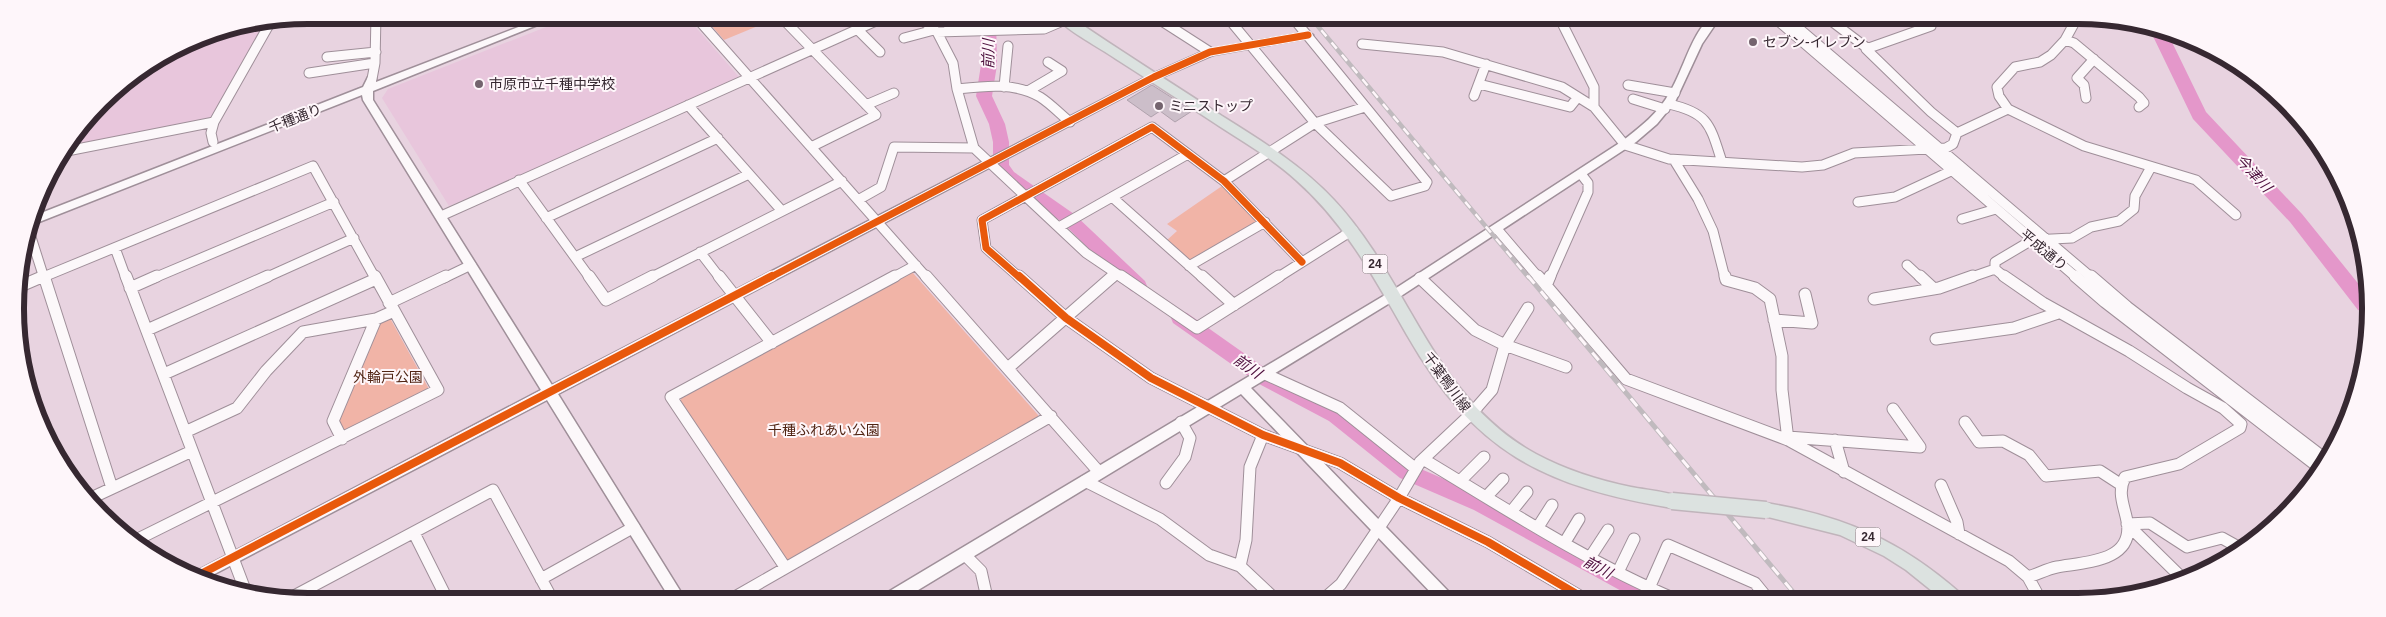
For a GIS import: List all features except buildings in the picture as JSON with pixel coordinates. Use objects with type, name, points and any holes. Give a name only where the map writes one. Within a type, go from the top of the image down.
[{"type":"main road","name":"千葉鴨川線","points":[[1073,24],[1268,152],[1310,184],[1353,230],[1394,294],[1439,374],[1471,414],[1497,438],[1557,473],[1616,492],[1672,501],[1798,514],[1852,530],[1902,557],[1947,593]]},
{"type":"street","points":[[376,24],[375,62],[368,100],[551,391],[675,593]]},
{"type":"street","name":"千種通り","points":[[39,218],[516,24]]},
{"type":"street","name":"千種通り","points":[[42,209],[213,142],[533,24]]},
{"type":"street","points":[[702,24],[1099,472]]},
{"type":"street","points":[[788,24],[876,115],[811,147]]},
{"type":"street","points":[[441,216],[870,24]]},
{"type":"street","points":[[926,24],[935,31],[953,63],[957,89],[974,148],[1086,253],[1115,275],[1198,328],[1353,230]]},
{"type":"street","points":[[947,31],[952,24]]},
{"type":"street","points":[[904,38],[935,31],[1044,29],[1053,24]]},
{"type":"street","points":[[1166,24],[1210,52]]},
{"type":"street","points":[[1233,24],[1315,123],[1391,196],[1425,186],[1427,182],[1299,24]]},
{"type":"street","points":[[1564,24],[1594,87],[1594,107]]},
{"type":"street","points":[[901,593],[1420,278],[1625,145],[1654,121],[1667,106],[1675,93],[1699,38],[1710,24]]},
{"type":"street","name":"平成通り","points":[[1781,24],[2105,302],[2315,465]]},
{"type":"street","name":"平成通り","points":[[1794,24],[2127,307],[2321,455]]},
{"type":"street","points":[[1835,24],[1867,48],[1931,112],[1956,133]]},
{"type":"street","points":[[1867,48],[1930,26],[1930,24]]},
{"type":"street","points":[[2074,24],[2065,40],[2051,55],[2040,62],[2015,67],[1997,87],[1998,96],[2008,109],[2084,146],[2151,168],[2196,180],[2236,215]]},
{"type":"street","points":[[213,142],[211,133],[214,122],[268,26]]},
{"type":"street","points":[[857,30],[880,52]]},
{"type":"street","points":[[203,573],[991,164],[1154,77],[1210,52],[1308,35]]},
{"type":"street","points":[[2065,40],[2074,43],[2138,97],[2144,103],[2138,107]]},
{"type":"street","points":[[1362,44],[1443,52],[1562,87],[1594,107],[1625,145],[1674,160],[1802,167],[1823,165],[1854,153],[1940,149],[1953,144],[1956,133],[2008,109]]},
{"type":"street","points":[[1004,86],[1008,46]]},
{"type":"street","points":[[327,57],[376,52]]},
{"type":"street","points":[[2086,98],[2084,85],[2077,78],[2094,59]]},
{"type":"street","points":[[309,73],[375,62]]},
{"type":"street","points":[[1028,91],[1062,71],[1048,62]]},
{"type":"street","points":[[1474,96],[1486,64]]},
{"type":"street","points":[[1478,84],[1570,107],[1578,97]]},
{"type":"street","points":[[1628,85],[1675,93]]},
{"type":"street","points":[[957,89],[1004,86],[1028,91],[1038,96],[1070,122]]},
{"type":"street","points":[[866,105],[894,93]]},
{"type":"street","points":[[1633,99],[1697,111],[1716,144],[1722,162]]},
{"type":"street","points":[[688,105],[782,211]]},
{"type":"street","points":[[1224,181],[1315,123],[1365,107]]},
{"type":"street","points":[[72,150],[214,122]]},
{"type":"street","points":[[1302,262],[1224,181],[1152,127],[982,220],[986,248],[1066,318],[1144,374],[1205,407],[1263,435],[1340,463],[1399,498],[1488,542],[1566,593]]},
{"type":"street","points":[[546,218],[718,138]]},
{"type":"street","points":[[858,200],[881,187],[894,147],[974,148]]},
{"type":"street","points":[[1059,227],[1188,154]]},
{"type":"street","points":[[1674,160],[1698,199],[1713,231],[1722,274],[1726,280],[1754,286],[1764,291],[1770,299],[1782,356],[1782,390],[1788,439]]},
{"type":"street","points":[[25,285],[313,166],[438,390],[140,538]]},
{"type":"street","points":[[2028,577],[2055,567],[2110,557],[2122,546],[2128,533],[2119,497],[2120,484],[2125,477],[2179,464],[2240,428],[2241,424],[2226,409],[2186,388],[2129,351],[2058,313],[2009,281],[1995,269],[1995,262],[2032,240],[2072,238],[2090,228],[2119,221],[2134,209],[2135,196],[2151,168]]},
{"type":"street","points":[[1858,202],[1895,197],[1951,170]]},
{"type":"street","points":[[575,257],[749,174]]},
{"type":"street","points":[[1546,286],[1588,192],[1588,183],[1581,174]]},
{"type":"street","points":[[519,180],[606,300],[842,181]]},
{"type":"street","points":[[1112,197],[1234,304]]},
{"type":"street","points":[[130,288],[334,202]]},
{"type":"street","points":[[1962,219],[1996,209]]},
{"type":"street","points":[[1189,266],[1264,222]]},
{"type":"street","points":[[1497,229],[1626,379],[1640,386],[1788,439],[1844,472],[2009,561],[2028,577],[2037,593]]},
{"type":"street","points":[[147,330],[354,238]]},
{"type":"street","points":[[32,240],[112,488]]},
{"type":"street","points":[[115,248],[243,586]]},
{"type":"street","points":[[700,252],[772,344]]},
{"type":"street","points":[[342,439],[333,421],[376,319],[391,307],[471,265]]},
{"type":"street","points":[[785,567],[671,398],[916,265]]},
{"type":"street","points":[[1907,265],[1934,289]]},
{"type":"street","points":[[1874,299],[1934,289],[1995,269]]},
{"type":"street","points":[[1008,368],[1115,275]]},
{"type":"street","points":[[164,374],[376,278]]},
{"type":"street","points":[[1420,278],[1475,330],[1505,345],[1566,367]]},
{"type":"street","points":[[1774,320],[1812,324],[1805,294]]},
{"type":"street","points":[[1331,593],[1341,584],[1420,464],[1471,414],[1492,390],[1505,345],[1528,308]]},
{"type":"street","points":[[1936,339],[2011,329],[2039,322],[2058,313]]},
{"type":"street","points":[[185,432],[237,408],[266,371],[303,332],[376,319]]},
{"type":"street","points":[[1263,373],[1340,408],[1420,464],[1460,481],[1618,572],[1661,593]]},
{"type":"street","points":[[1241,386],[1440,593]]},
{"type":"street","points":[[2237,419],[2258,407]]},
{"type":"street","points":[[1788,439],[1835,440],[1920,447],[1893,409]]},
{"type":"street","points":[[742,593],[1051,416]]},
{"type":"street","points":[[1166,483],[1185,457],[1190,438],[1181,422]]},
{"type":"street","points":[[1965,422],[1979,442],[2003,442],[2028,455],[2046,476],[2100,472],[2120,484]]},
{"type":"street","points":[[1240,566],[1246,540],[1250,467],[1263,435]]},
{"type":"street","points":[[1835,440],[1844,472]]},
{"type":"street","points":[[94,496],[192,451]]},
{"type":"street","points":[[1460,481],[1484,457]]},
{"type":"street","points":[[1486,497],[1503,479]]},
{"type":"street","points":[[1085,481],[1160,519],[1209,555],[1240,566],[1269,593]]},
{"type":"street","points":[[1940,485],[1957,522],[1959,534]]},
{"type":"street","points":[[300,593],[493,490],[549,593]]},
{"type":"street","points":[[1511,512],[1527,492]]},
{"type":"street","points":[[1538,527],[1552,506]]},
{"type":"street","points":[[1565,542],[1579,519]]},
{"type":"street","points":[[2127,524],[2150,523],[2187,547],[2222,538],[2235,545]]},
{"type":"street","points":[[2127,524],[2179,575]]},
{"type":"street","points":[[541,579],[634,527]]},
{"type":"street","points":[[1591,556],[1608,530]]},
{"type":"street","points":[[414,533],[441,593]]},
{"type":"street","points":[[1618,572],[1634,539]]},
{"type":"street","points":[[1649,588],[1668,545],[1755,583],[1763,593]]},
{"type":"street","points":[[964,554],[981,571],[985,593]]},
{"type":"shaded area","name":"市原市立千種中学校","points":[[554,24],[693,24],[739,77],[738,80],[449,206],[382,98],[388,89]]},
{"type":"shaded area","points":[[264,27],[213,115],[204,122],[74,147],[107,107],[150,72],[200,45],[235,33]]},
{"type":"green space","points":[[710,24],[763,24],[724,40]]},
{"type":"green space","points":[[1222,186],[1256,220],[1256,223],[1193,261],[1187,260],[1166,241],[1177,231],[1167,224]]},
{"type":"green space","name":"千種ふれあい公園","points":[[908,273],[913,273],[1038,415],[1038,419],[791,560],[786,559],[680,401],[682,397]]},
{"type":"green space","name":"外輪戸公園","points":[[390,318],[429,389],[347,432],[342,430],[337,419],[378,323]]},
{"type":"waterway","name":"前川","points":[[988,24],[989,65],[984,96],[997,124],[1001,142],[1001,165],[1008,176],[1068,218],[1138,286]]},
{"type":"waterway","name":"今津川","points":[[2161,36],[2199,115],[2296,218],[2362,301]]},
{"type":"waterway","name":"前川","points":[[1180,318],[1268,380],[1336,415],[1407,472],[1481,504],[1646,593]]},
{"type":"railway","points":[[1316,24],[1529,278]]},
{"type":"railway","points":[[1528,276],[1794,593]]},
{"type":"cycle path","points":[[203,573],[1154,77],[1210,52],[1308,35]]},
{"type":"cycle path","points":[[1302,262],[1224,181],[1152,127],[982,220],[986,248],[1066,318],[1151,378],[1263,435],[1340,463],[1399,498],[1488,542],[1575,593]]},
{"type":"place","name":"セブン-イレブン","points":[[1753,42]]},
{"type":"place","name":"市原市立千種中学校","points":[[479,84]]},
{"type":"place","name":"ミニストップ","points":[[1159,106]]}]
